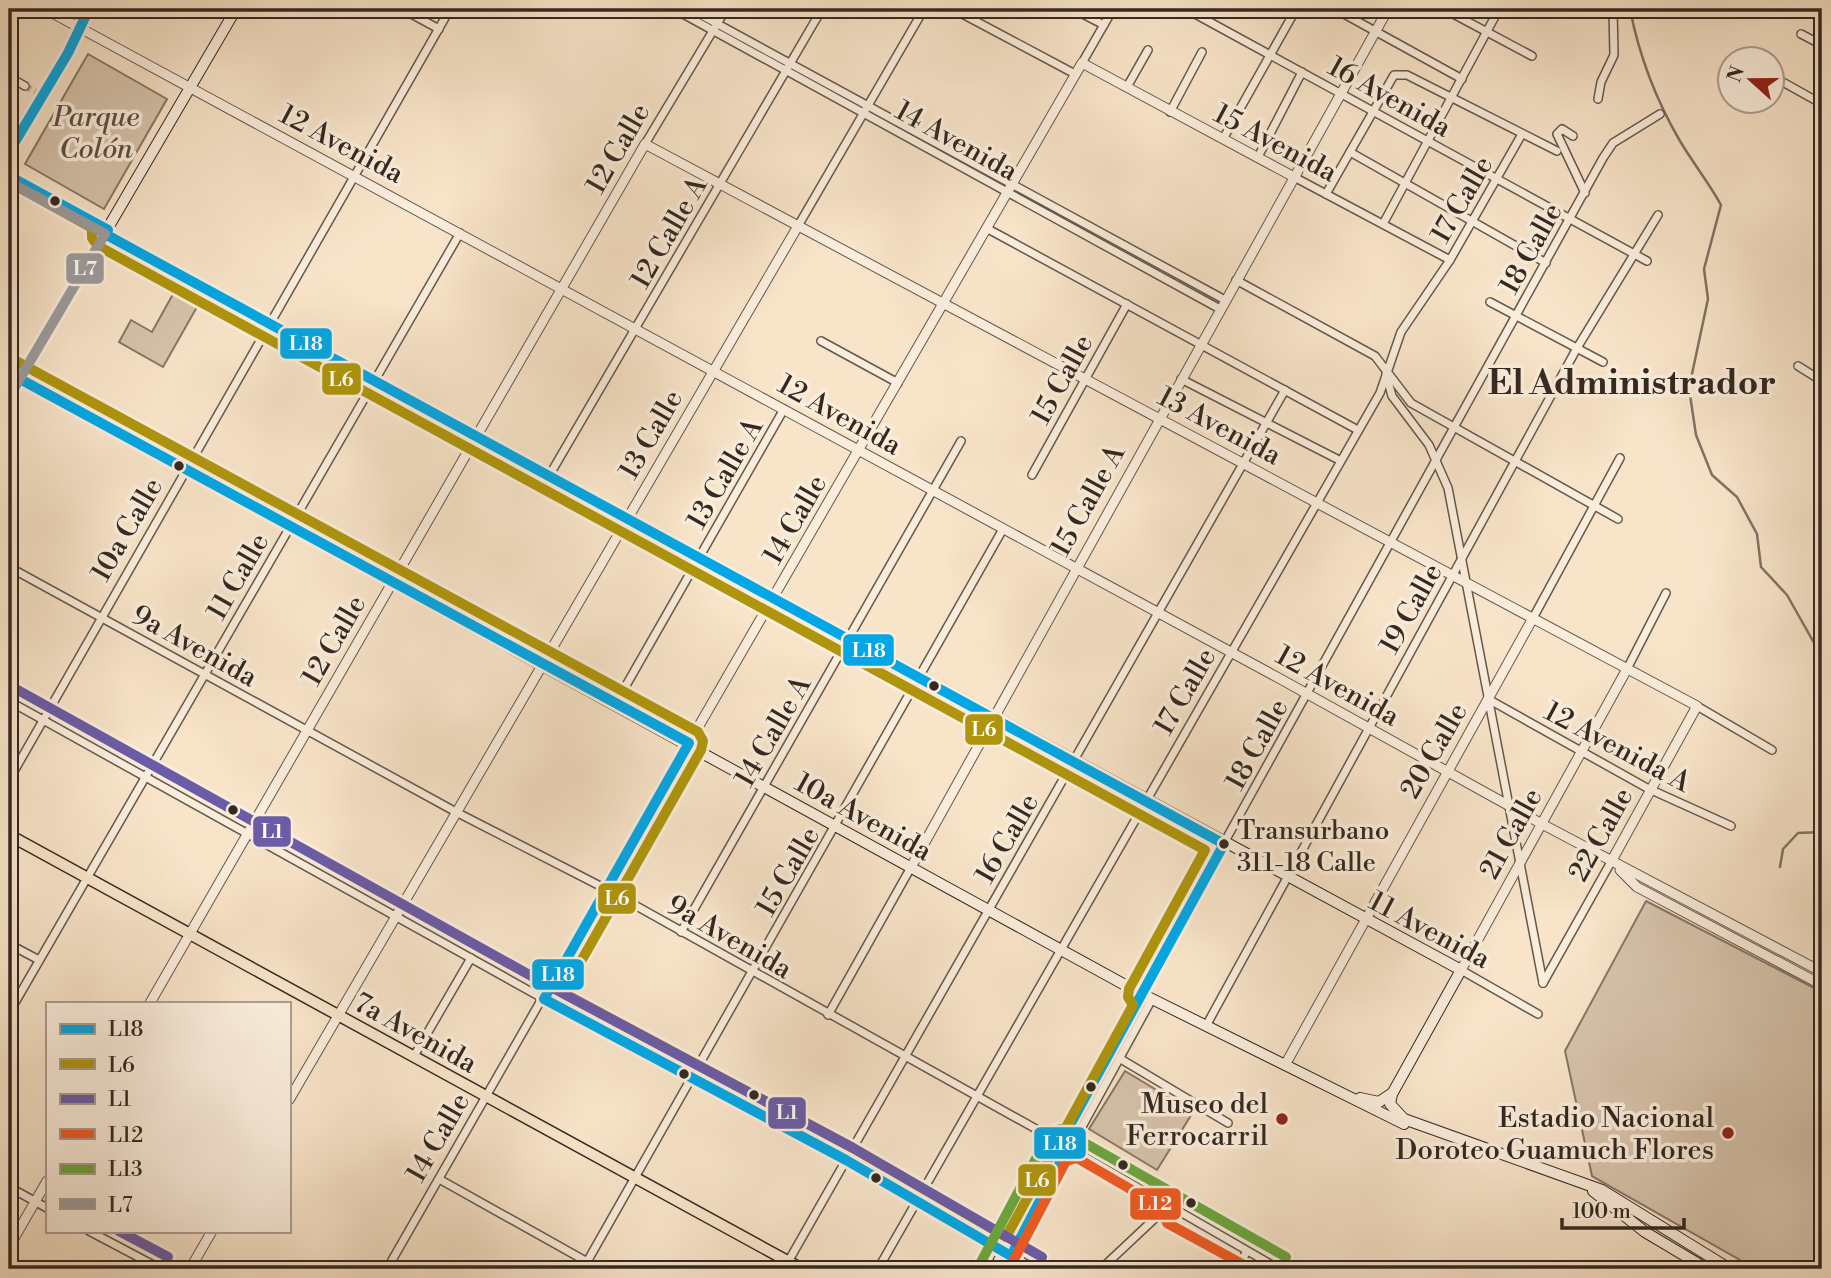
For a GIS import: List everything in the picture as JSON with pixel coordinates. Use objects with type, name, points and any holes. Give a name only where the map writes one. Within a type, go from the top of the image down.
[{"type":"main road","points":[[9,152],[68,53],[89,9]]},
{"type":"main road","points":[[9,397],[236,9]]},
{"type":"main road","name":"11 Avenida","points":[[9,182],[1144,801],[1461,970]]},
{"type":"main road","name":"10a Avenida","points":[[9,373],[689,743],[910,869],[1142,994],[1425,1133],[1594,1191],[1627,1220],[1707,1269]]},
{"type":"main road","name":"7a Avenida","points":[[9,835],[635,1178],[786,1265],[802,1269]]},
{"type":"main road","name":"21 Calle","points":[[1392,1094],[1461,970]]},
{"type":"main road","points":[[1350,1096],[1376,1102],[1392,1094]]},
{"type":"main road","points":[[1392,1094],[1390,1106],[1401,1118],[1602,1190],[1730,1269]]},
{"type":"street","name":"12 Avenida","points":[[45,9],[1158,612],[1611,862],[1822,972]]},
{"type":"street","points":[[402,9],[439,29]]},
{"type":"street","name":"10a Calle","points":[[9,780],[450,9]]},
{"type":"street","name":"14 Avenida","points":[[674,9],[715,27],[1222,304]]},
{"type":"street","name":"14 Avenida","points":[[690,9],[715,27]]},
{"type":"street","name":"12 Calle","points":[[151,1002],[645,144],[726,9]]},
{"type":"street","name":"12 Calle A","points":[[549,476],[821,9]]},
{"type":"street","name":"13 Calle","points":[[290,1098],[924,9]]},
{"type":"street","points":[[953,9],[1075,74]]},
{"type":"street","points":[[1073,9],[1104,25]]},
{"type":"street","name":"14 Calle","points":[[387,1269],[1113,9]]},
{"type":"street","name":"16 Avenida","points":[[1186,9],[1647,261]]},
{"type":"street","points":[[1223,139],[1296,9]]},
{"type":"street","points":[[1335,9],[1462,79]]},
{"type":"street","name":"15 Calle A","points":[[828,1015],[1388,9]]},
{"type":"street","points":[[1444,9],[1532,56]]},
{"type":"street","points":[[1383,223],[1499,9]]},
{"type":"street","points":[[1598,99],[1601,82],[1614,55],[1613,9]]},
{"type":"street","points":[[1801,34],[1822,45]]},
{"type":"street","points":[[1127,88],[1148,50]]},
{"type":"street","points":[[1170,112],[1202,52]]},
{"type":"street","name":"15 Avenida","points":[[1082,63],[1450,260]]},
{"type":"street","points":[[1258,157],[1302,72]]},
{"type":"street","points":[[1326,194],[1390,78],[1407,75],[1557,151]]},
{"type":"street","points":[[9,77],[25,86]]},
{"type":"street","points":[[1786,84],[1822,104]]},
{"type":"street","name":"18 Calle","points":[[993,1269],[1224,844],[1613,143],[1660,114]]},
{"type":"street","points":[[1573,136],[1562,129],[1557,134],[1585,193]]},
{"type":"street","name":"17 Calle","points":[[878,1269],[1356,429],[1380,393],[1401,332],[1450,260],[1522,134]]},
{"type":"street","name":"13 Avenida","points":[[645,144],[1698,706],[1772,750]]},
{"type":"street","points":[[1350,152],[1546,262]]},
{"type":"street","name":"19 Calle","points":[[1206,1026],[1577,348],[1658,215]]},
{"type":"street","points":[[988,229],[1356,429]]},
{"type":"street","name":"11 Calle","points":[[9,1013],[460,233]]},
{"type":"street","points":[[1236,280],[1374,356],[1411,403],[1618,519]]},
{"type":"street","points":[[1490,302],[1602,362]]},
{"type":"street","name":"15 Calle","points":[[1032,475],[1127,304]]},
{"type":"street","points":[[821,341],[898,383]]},
{"type":"street","points":[[1798,366],[1822,381]]},
{"type":"street","points":[[1386,372],[1392,396],[1419,429],[1437,460],[1448,488],[1519,864]]},
{"type":"street","points":[[1181,379],[1339,460]]},
{"type":"street","name":"16 Calle","points":[[786,1265],[1285,390]]},
{"type":"street","name":"13 Calle A","points":[[616,703],[784,409]]},
{"type":"street","name":"14 Calle A","points":[[681,932],[961,441]]},
{"type":"street","name":"20 Calle","points":[[1285,1065],[1620,458]]},
{"type":"street","name":"15 Calle","points":[[585,1266],[837,826],[1003,529]]},
{"type":"street","name":"9a Avenida","points":[[9,567],[456,812],[606,890],[1068,1147],[1279,1269]]},
{"type":"street","name":"21 Calle","points":[[1461,970],[1582,752],[1666,593]]},
{"type":"street","name":"12 Avenida A","points":[[1488,699],[1651,790],[1731,827]]},
{"type":"street","points":[[9,701],[544,999],[846,1160],[1035,1269]]},
{"type":"street","name":"22 Calle","points":[[1519,864],[1543,984],[1698,706]]},
{"type":"street","name":"12 Avenida","points":[[1611,862],[1637,887],[1822,985]]},
{"type":"street","points":[[9,944],[39,960]]},
{"type":"street","points":[[414,1056],[471,958]]},
{"type":"street","name":"11 Avenida","points":[[1461,970],[1538,1014]]},
{"type":"street","points":[[1004,1269],[1068,1147],[1152,999]]},
{"type":"street","points":[[1119,1058],[1228,1123]]},
{"type":"street","points":[[439,1179],[585,1266],[600,1269]]},
{"type":"street","points":[[9,1247],[46,1183]]},
{"type":"street","points":[[9,1187],[46,1208]]},
{"type":"street","points":[[1101,1269],[1167,1206]]},
{"type":"street","points":[[91,1232],[161,1269]]},
{"type":"street","points":[[190,1269],[211,1232]]},
{"type":"street","points":[[1237,1269],[1247,1251]]},
{"type":"green space","name":"Parque Colón","points":[[88,54],[167,99],[104,209],[25,164]]},
{"type":"green space","points":[[173,294],[197,307],[163,367],[119,342],[131,320],[152,332]]},
{"type":"green space","points":[[1646,901],[1822,992],[1822,1269],[1756,1269],[1592,1176],[1565,1051]]},
{"type":"green space","points":[[1125,1071],[1193,1112],[1157,1170],[1089,1129]]},
{"type":"waterway","points":[[1630,9],[1643,60],[1663,110],[1721,205],[1704,269],[1708,299],[1689,388],[1696,435],[1712,475],[1737,497],[1757,534],[1761,567],[1787,595],[1822,657]]},
{"type":"waterway","points":[[1780,867],[1783,849],[1798,833],[1822,832]]},
{"type":"tunnel","points":[[25,86],[36,92]]},
{"type":"transit line","name":"L18","points":[[9,152],[68,53],[89,9]]},
{"type":"transit line","name":"L18","points":[[9,176],[108,230],[105,234],[1224,844],[1060,1143],[1068,1147],[1011,1256],[846,1160],[544,999],[689,743],[9,373]]},
{"type":"transit line","name":"L6","points":[[9,182],[92,228],[92,238],[98,246],[1205,850],[1129,989],[1128,997],[1133,1005],[1006,1237],[853,1148],[563,993],[701,750],[703,741],[698,732],[16,361]]},
{"type":"transit line","name":"L7","points":[[9,182],[105,234],[9,397]]},
{"type":"transit line","name":"L1","points":[[16,689],[551,987],[853,1148],[1042,1257]]},
{"type":"transit line","name":"L13","points":[[981,1262],[1048,1136],[1060,1129],[1286,1257]]},
{"type":"transit line","name":"L12","points":[[1009,1269],[1066,1161],[1077,1158],[1161,1207],[1167,1223],[1251,1269]]},
{"type":"transit line","name":"L1","points":[[121,1232],[168,1257]]},
{"type":"place","name":"Transurbano 311-18 Calle","points":[[1224,844]]},
{"type":"place","name":"Museo del Ferrocarril","points":[[1282,1119]]},
{"type":"place","name":"Estadio Nacional Doroteo Guamuch Flores","points":[[1728,1133]]},
{"type":"district","name":"El Administrador","points":[[1632,382]]}]
